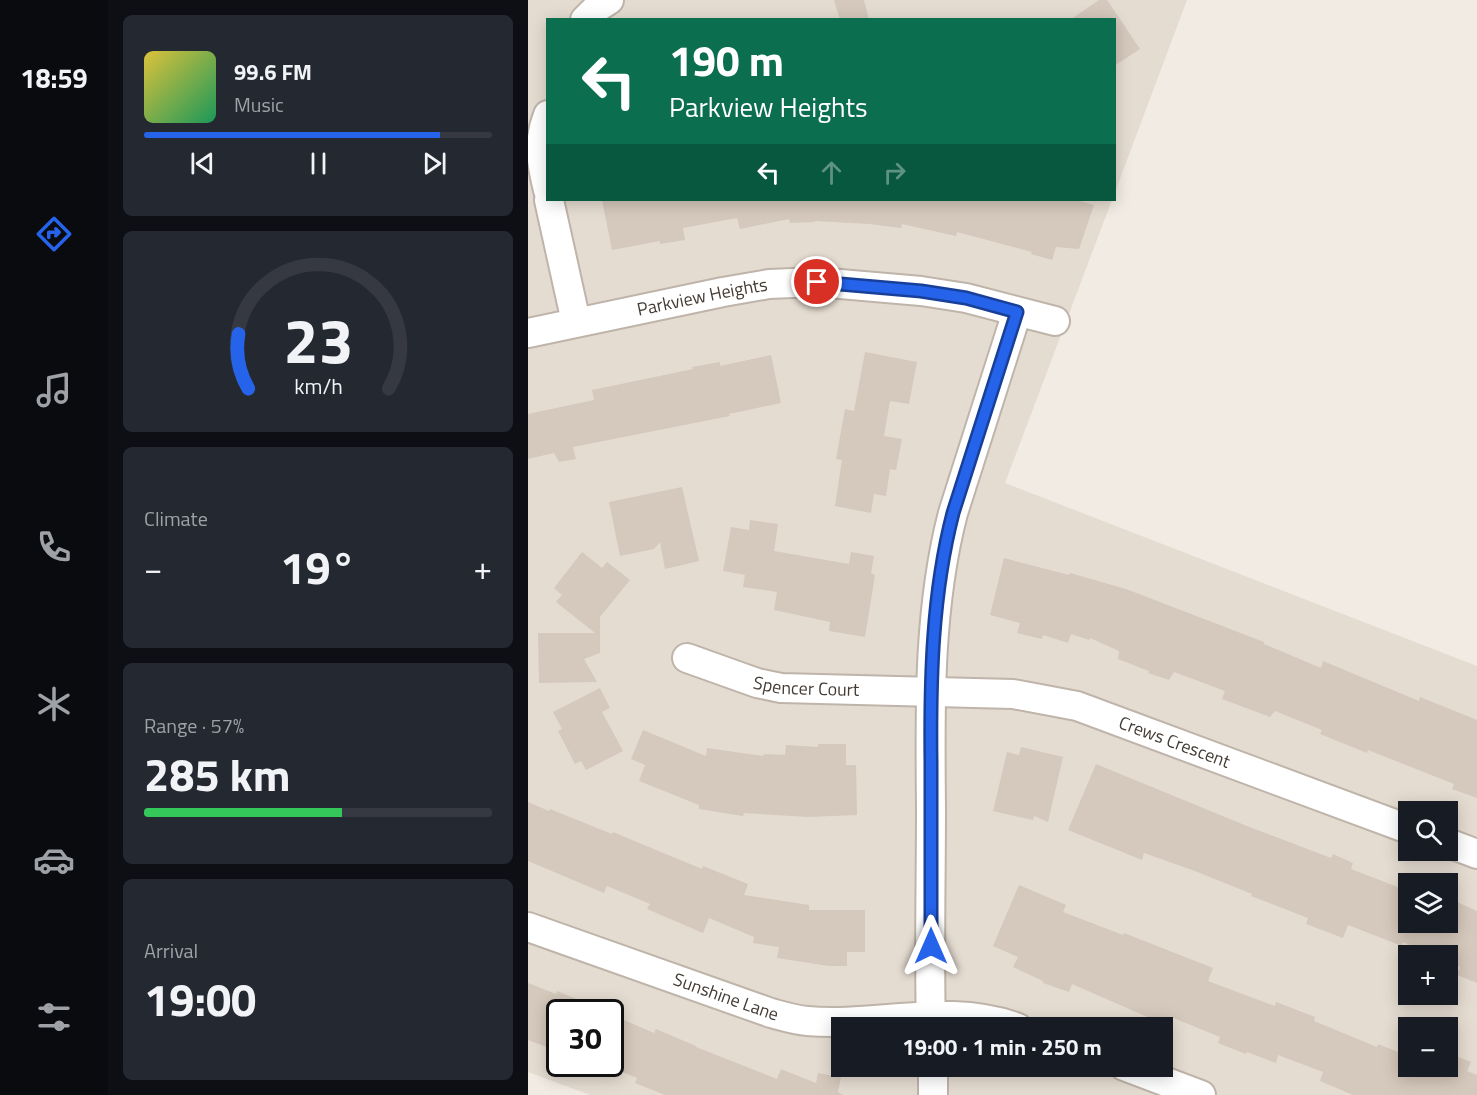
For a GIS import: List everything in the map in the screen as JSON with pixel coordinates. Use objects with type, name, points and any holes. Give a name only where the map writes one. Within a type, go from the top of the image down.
[{"type":"street","points":[[587,18],[609,0]]},
{"type":"street","points":[[546,120],[542,131],[540,155],[546,181]]},
{"type":"street","points":[[549,201],[576,322]]},
{"type":"street","name":"Parkview Heights","points":[[528,333],[769,284],[817,282],[921,291],[966,298],[1055,321]]},
{"type":"street","points":[[931,1017],[930,691],[939,584],[944,546],[953,513],[1017,312]]},
{"type":"street","name":"Spencer Court","points":[[687,658],[757,683],[781,688],[930,691]]},
{"type":"street","name":"Crews Crescent","points":[[930,691],[1013,694],[1077,706],[1398,825]]},
{"type":"street","points":[[1458,847],[1477,855]]},
{"type":"street","name":"Sunshine Lane","points":[[528,927],[771,1013],[806,1021],[831,1021]]},
{"type":"street","points":[[933,1077],[933,1095]]},
{"type":"street","points":[[1153,1077],[1201,1095]]},
{"type":"shaded area","points":[[528,0],[1187,0],[1116,189],[1116,18],[546,18],[546,201],[1112,201],[1005,483],[1477,666],[1477,1095],[590,1095],[528,1072]]},
{"type":"building","points":[[834,0],[864,0],[868,18],[839,18]]},
{"type":"building","points":[[1099,0],[1107,0],[1140,49],[1116,65],[1116,18],[1073,18]]},
{"type":"building","points":[[602,201],[1080,201],[1094,205],[1079,249],[1056,247],[1052,260],[1031,254],[1032,252],[957,232],[956,236],[902,224],[901,228],[815,221],[790,223],[789,219],[740,229],[737,218],[683,228],[685,240],[660,244],[660,241],[612,250]]},
{"type":"building","points":[[865,352],[917,362],[909,404],[890,401],[884,436],[902,439],[896,470],[890,469],[886,496],[874,494],[871,513],[835,506],[842,460],[836,459],[845,409],[854,411]]},
{"type":"building","points":[[771,355],[781,403],[729,414],[730,416],[573,447],[576,459],[559,462],[554,453],[528,459],[528,414],[594,400],[592,390],[693,369],[692,367],[720,362],[720,366]]},
{"type":"building","points":[[682,487],[699,561],[665,569],[660,542],[654,549],[620,556],[609,502]]},
{"type":"building","points":[[750,520],[778,524],[774,551],[849,564],[851,552],[874,556],[871,573],[875,575],[865,637],[829,631],[830,622],[774,610],[777,592],[743,587],[745,575],[723,571],[731,527],[749,530]]},
{"type":"building","points":[[582,552],[602,568],[607,562],[630,580],[600,617],[600,653],[584,659],[597,682],[539,683],[538,633],[595,633],[556,602],[562,595],[554,588]]},
{"type":"building","points":[[1004,558],[1126,589],[1264,642],[1264,644],[1321,668],[1323,661],[1419,701],[1420,697],[1477,720],[1477,798],[1452,789],[1454,784],[1320,734],[1322,730],[1275,711],[1270,717],[1222,699],[1225,691],[1174,672],[1169,680],[1148,673],[1149,671],[1118,659],[1119,651],[1090,638],[1089,640],[1071,634],[1068,643],[1043,635],[1042,639],[1017,633],[1020,623],[990,615]]},
{"type":"building","points":[[600,688],[610,708],[602,712],[623,751],[586,770],[581,761],[575,764],[558,731],[562,729],[553,712]]},
{"type":"building","points":[[643,730],[706,756],[707,748],[763,756],[764,754],[785,755],[786,745],[818,747],[818,744],[846,744],[846,765],[856,765],[857,815],[808,817],[744,813],[743,816],[699,809],[699,805],[639,781],[645,765],[631,759]]},
{"type":"building","points":[[1021,747],[1063,757],[1048,822],[1034,816],[1033,820],[993,811],[1007,752],[1019,755]]},
{"type":"building","points":[[1096,764],[1331,858],[1333,854],[1353,863],[1351,869],[1398,887],[1398,933],[1458,933],[1458,902],[1477,911],[1477,983],[1458,975],[1460,967],[1458,966],[1458,945],[1410,945],[1403,942],[1402,945],[1399,945],[1348,925],[1343,938],[1306,924],[1308,918],[1195,871],[1144,853],[1142,860],[1068,830]]},
{"type":"building","points":[[528,802],[612,834],[613,832],[702,869],[703,866],[748,884],[744,895],[809,905],[809,910],[865,910],[865,952],[847,952],[847,966],[829,966],[777,958],[779,947],[753,943],[754,937],[709,918],[703,933],[647,909],[650,904],[607,886],[604,893],[528,861]]},
{"type":"building","points":[[1019,885],[1066,905],[1063,912],[1213,968],[1208,981],[1275,1006],[1276,1002],[1315,1017],[1314,1021],[1377,1047],[1378,1044],[1398,1052],[1398,1077],[1458,1077],[1458,1057],[1471,1062],[1467,1071],[1477,1075],[1477,1095],[1353,1095],[1320,1081],[1323,1072],[1278,1055],[1276,1063],[1247,1052],[1246,1054],[1218,1043],[1220,1037],[1173,1017],[1147,1017],[1072,984],[1069,992],[1043,983],[1013,967],[1018,957],[993,946]]},
{"type":"building","points":[[528,983],[576,999],[546,999],[546,1047],[528,1040]]},
{"type":"building","points":[[624,1020],[654,1033],[656,1029],[777,1079],[781,1069],[816,1083],[818,1073],[841,1077],[838,1092],[843,1095],[665,1095],[635,1083],[637,1078],[624,1073]]},
{"type":"route","points":[[817,282],[921,291],[966,298],[1017,312],[944,546],[930,691],[931,946]]}]
